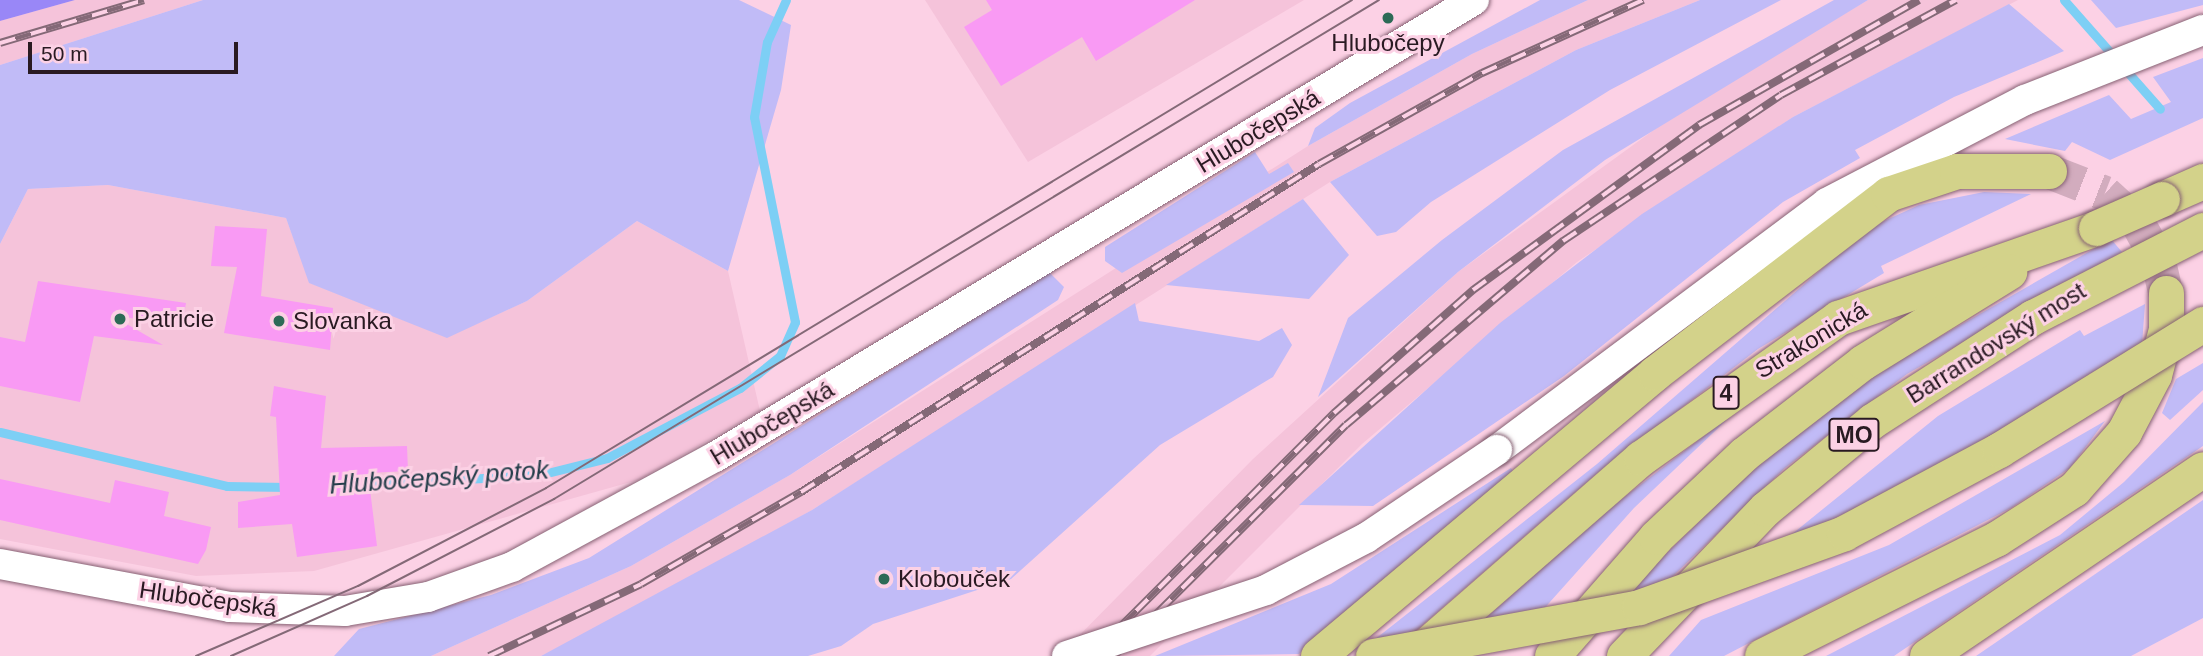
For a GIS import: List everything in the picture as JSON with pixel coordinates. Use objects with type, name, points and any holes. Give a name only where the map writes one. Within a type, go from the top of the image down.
[{"type":"main road","points":[[1318,656],[1676,356],[1888,194],[1957,171],[2049,171]]},
{"type":"main road","name":"Strakonická","points":[[1414,656],[1641,458],[1838,318],[2096,228],[2203,181]]},
{"type":"main road","name":"Barrandovský most","points":[[1552,656],[1663,529],[1804,405],[1924,323],[2096,228]]},
{"type":"main road","name":"Barrandovský most","points":[[1624,656],[1765,509],[1872,421],[2033,317],[2203,230]]},
{"type":"main road","points":[[1762,656],[1996,539],[2074,489],[2124,432],[2154,375],[2166,329],[2165,293]]},
{"type":"main road","points":[[1373,656],[1640,607],[1843,533],[1999,450],[2203,324]]},
{"type":"main road","points":[[1927,656],[2203,469]]},
{"type":"street","name":"Hlubočepská","points":[[0,564],[230,607],[345,611],[428,597],[512,567],[715,457],[1474,0]]},
{"type":"street","points":[[1067,656],[1266,590],[1366,538],[1497,450],[1665,319],[1827,203],[2025,100],[2203,30]]},
{"type":"street","points":[[1665,319],[1888,194]]},
{"type":"shaded area","points":[[0,0],[75,0],[0,21]]},
{"type":"shaded area","points":[[75,0],[203,0],[0,65],[0,21]]},
{"type":"shaded area","points":[[203,0],[739,0],[791,25],[781,90],[728,271],[637,221],[527,301],[447,338],[309,283],[286,218],[108,185],[28,189],[0,244],[0,65]]},
{"type":"shaded area","points":[[925,0],[1304,0],[1028,162]]},
{"type":"shaded area","points":[[1540,0],[1588,0],[1472,54],[1308,146],[1315,128],[1350,103]]},
{"type":"shaded area","points":[[1588,0],[1700,0],[1576,50],[1330,182],[812,510],[651,602],[541,656],[431,656],[631,566],[790,475],[1308,146],[1472,54]]},
{"type":"shaded area","points":[[1700,0],[1781,0],[1610,90],[1431,202],[1396,232],[1377,236],[1330,182],[1576,50]]},
{"type":"shaded area","points":[[1834,0],[1868,0],[1605,160],[1458,272],[1318,397],[1348,318],[1442,240],[1563,150]]},
{"type":"shaded area","points":[[1868,0],[2018,0],[1793,117],[1577,262],[1362,444],[1150,656],[1059,656],[1253,459],[1458,272],[1687,106]]},
{"type":"shaded area","points":[[2091,0],[2203,0],[2203,5],[2116,28]]},
{"type":"shaded area","points":[[2009,4],[2064,51],[1954,97],[1855,150],[1860,158],[1783,202],[1564,376],[1373,506],[1299,505],[1500,323],[1642,214],[1793,117]]},
{"type":"shaded area","points":[[2203,58],[2203,118],[2110,160],[2072,142],[2065,151],[2005,139],[2109,95],[2131,119],[2171,102],[2153,77]]},
{"type":"shaded area","points":[[1255,152],[1269,174],[1288,163],[1294,172],[1122,273],[1105,261],[1105,247]]},
{"type":"shaded area","points":[[108,185],[286,218],[310,283],[447,337],[527,301],[637,221],[728,271],[760,411],[638,480],[314,571],[196,576],[0,539],[0,244],[28,189]]},
{"type":"shaded area","points":[[1984,192],[2031,194],[1881,266],[1884,273],[1758,349],[1602,469],[1411,635],[1374,640],[1597,464],[1869,228],[1919,205]]},
{"type":"shaded area","points":[[1303,199],[1349,255],[1309,299],[1166,285]]},
{"type":"shaded area","points":[[2111,239],[2122,252],[1907,374],[1785,468],[1669,580],[1624,595],[1762,460],[1878,372]]},
{"type":"shaded area","points":[[1049,272],[1064,287],[1058,300],[790,475],[631,566],[431,656],[334,656],[359,629],[491,595],[589,558]]},
{"type":"shaded area","points":[[1135,303],[1139,321],[1259,341],[1282,328],[1292,345],[1273,377],[1160,445],[1011,579],[873,624],[841,646],[808,656],[541,656],[812,510]]},
{"type":"shaded area","points":[[2145,304],[2142,345],[1960,457],[1776,547],[1938,416],[2080,330],[2084,336]]},
{"type":"shaded area","points":[[2203,363],[2203,390],[2170,420],[2162,413],[2176,379]]},
{"type":"shaded area","points":[[2203,402],[2203,446],[1894,656],[1826,656],[2060,535],[2124,482]]},
{"type":"shaded area","points":[[1734,413],[1634,508],[1541,612],[1480,623],[1610,508]]},
{"type":"shaded area","points":[[2105,421],[2070,468],[2011,508],[1724,656],[1669,656],[1701,620],[1889,545]]},
{"type":"shaded area","points":[[1511,468],[1517,477],[1299,654],[1155,656],[1331,584]]},
{"type":"shaded area","points":[[2203,500],[2203,618],[2131,656],[1976,656]]},
{"type":"building","points":[[986,0],[1195,0],[1096,61],[1082,37],[1001,86],[964,27],[992,10]]},
{"type":"building","name":"Slovanka","points":[[215,226],[267,229],[261,296],[333,308],[330,350],[224,333],[237,267],[211,266]]},
{"type":"building","points":[[38,281],[186,303],[182,326],[111,315],[163,345],[94,336],[80,402],[0,386],[0,337],[25,342]]},
{"type":"building","points":[[274,386],[326,396],[321,448],[407,446],[408,471],[368,473],[377,546],[297,557],[292,524],[238,528],[238,502],[280,495],[276,417],[270,416]]},
{"type":"building","points":[[0,479],[110,503],[115,480],[169,492],[164,516],[211,527],[206,550],[198,564],[0,520]]},
{"type":"waterway","name":"Hlubočepský potok","points":[[359,485],[539,475],[607,458],[740,388],[780,356],[795,322],[754,117],[767,42],[786,0]]},
{"type":"waterway","name":"Hlubočepský potok","points":[[2064,0],[2160,109]]},
{"type":"waterway","name":"Hlubočepský potok","points":[[0,432],[227,486],[289,487]]},
{"type":"tunnel","points":[[2049,171],[2105,193],[2138,223],[2158,259],[2166,293]]},
{"type":"tram line","points":[[196,656],[358,586],[546,488],[1352,0]]},
{"type":"tram line","points":[[231,656],[367,596],[554,499],[1379,0]]},
{"type":"railway","points":[[0,43],[144,0]]},
{"type":"railway","points":[[489,656],[641,584],[801,492],[1319,164],[1482,73],[1643,0]]},
{"type":"railway","points":[[1091,656],[1334,413],[1473,290],[1699,125],[1919,0]]},
{"type":"railway","points":[[1114,656],[1346,425],[1563,241],[1781,95],[1956,0]]},
{"type":"place","name":"Hlubočepy","points":[[1388,18]]},
{"type":"place","name":"Patricie","points":[[120,319]]},
{"type":"place","name":"Slovanka","points":[[279,321]]},
{"type":"place","name":"Klobouček","points":[[884,579]]}]
